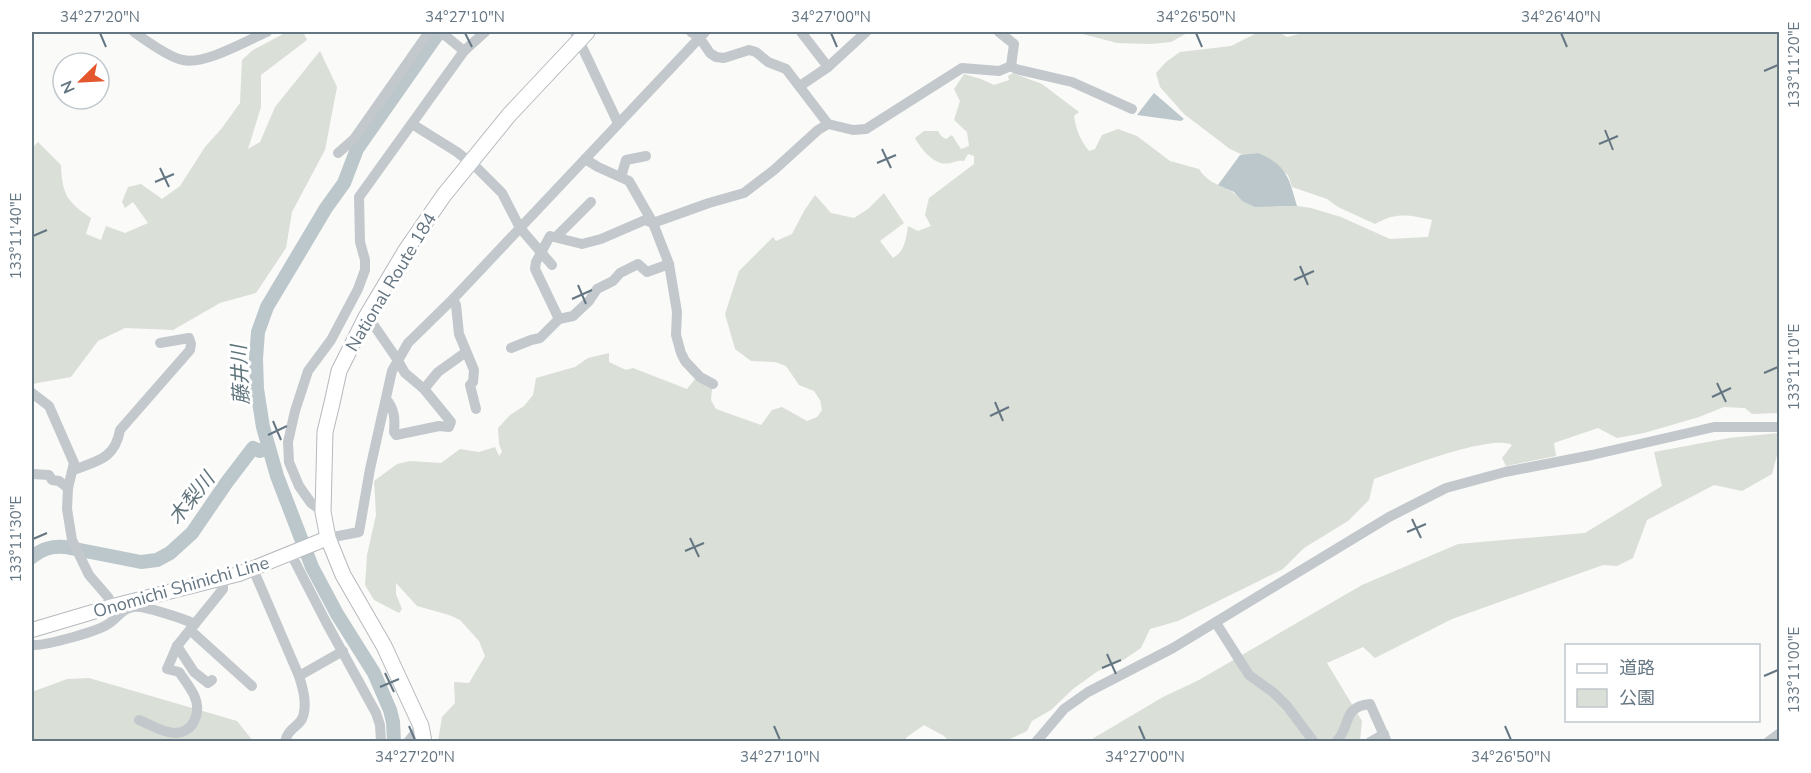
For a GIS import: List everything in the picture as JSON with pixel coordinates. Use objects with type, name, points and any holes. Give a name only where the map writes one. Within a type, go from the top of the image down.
[{"type":"highway","name":"National Route 184","points":[[423,741],[421,726],[384,646],[323,540],[326,432],[339,371],[366,317],[412,241],[444,195],[509,115],[580,34]]},
{"type":"main road","name":"Onomichi Shinichi Line","points":[[32,630],[112,606],[223,578],[323,540]]},
{"type":"street","points":[[134,32],[180,60],[191,61],[203,59],[267,32]]},
{"type":"street","points":[[338,153],[354,139],[429,32]]},
{"type":"street","points":[[441,32],[461,48]]},
{"type":"street","points":[[323,512],[311,503],[299,486],[290,462],[288,442],[308,371],[331,340],[358,289],[364,270],[365,260],[360,242],[359,197],[412,124],[461,48],[485,32]]},
{"type":"street","points":[[801,32],[828,67]]},
{"type":"street","points":[[800,86],[828,67],[866,32]]},
{"type":"street","points":[[999,32],[1014,44],[1011,66]]},
{"type":"street","points":[[323,540],[359,532],[370,469],[392,371],[408,343],[453,299],[585,159],[698,33],[716,57],[724,58],[749,50],[756,52],[768,62],[786,69],[828,124],[859,131],[866,129],[962,68],[999,71],[1011,66]]},
{"type":"street","points":[[580,34],[618,123]]},
{"type":"street","points":[[1011,66],[1071,81],[1132,109]]},
{"type":"street","points":[[412,124],[457,152],[502,193],[519,228],[552,265]]},
{"type":"street","points":[[559,319],[551,299],[537,276],[536,262],[550,236],[582,244],[601,239],[645,220],[653,223],[709,202],[744,193],[828,124]]},
{"type":"street","points":[[621,177],[626,160],[646,156]]},
{"type":"street","points":[[585,159],[629,181],[653,223],[669,264],[677,312],[676,335],[681,353],[700,378],[713,384]]},
{"type":"street","points":[[556,237],[591,202]]},
{"type":"street","points":[[511,348],[540,338],[559,319],[573,316],[588,302],[597,289],[620,273],[638,264],[647,272],[669,264]]},
{"type":"street","points":[[453,299],[456,305],[459,334],[474,370],[473,382],[470,385],[476,409]]},
{"type":"street","points":[[366,317],[374,324],[405,373],[424,388],[451,422],[449,427],[439,426],[396,435],[392,405],[386,399]]},
{"type":"street","points":[[73,470],[105,458],[111,452],[118,444],[120,430],[190,350],[191,345],[189,338],[160,343]]},
{"type":"street","points":[[424,388],[438,372],[466,352]]},
{"type":"street","points":[[33,395],[49,406],[74,463],[68,488],[67,509],[73,541],[89,575],[108,597],[112,606]]},
{"type":"street","points":[[1036,741],[1056,717],[1074,701],[1216,623],[1389,517],[1446,488],[1505,472],[1714,427],[1779,427]]},
{"type":"street","points":[[32,474],[49,475],[52,480],[59,481],[68,488]]},
{"type":"street","points":[[291,554],[376,712],[381,741]]},
{"type":"street","points":[[253,568],[305,695],[302,719],[287,734],[285,741]]},
{"type":"street","points":[[139,720],[172,733],[184,732],[192,727],[197,715],[196,698],[179,672],[167,669],[177,645],[223,589],[223,578]]},
{"type":"street","points":[[32,645],[47,644],[93,631],[111,622],[119,612],[135,606],[173,615],[193,627],[252,686]]},
{"type":"street","points":[[69,619],[74,635]]},
{"type":"street","points":[[1216,623],[1250,675],[1287,706],[1314,741]]},
{"type":"street","points":[[177,645],[194,672],[208,683],[212,680]]},
{"type":"street","points":[[299,676],[343,651]]},
{"type":"street","points":[[1336,741],[1342,734],[1347,717],[1360,705],[1370,704],[1386,738],[1370,741]]},
{"type":"street","points":[[408,741],[421,726]]},
{"type":"street","points":[[1768,741],[1779,733]]},
{"type":"green space","points":[[287,32],[303,32],[307,40],[261,75],[261,107],[248,149],[260,142],[275,107],[320,51],[337,87],[325,150],[292,212],[286,248],[256,293],[220,303],[173,330],[125,328],[98,341],[71,377],[32,384],[32,148],[38,142],[61,165],[67,196],[76,207],[91,218],[86,234],[101,240],[106,226],[125,233],[148,223],[133,202],[125,208],[122,202],[128,187],[141,184],[162,199],[180,186],[205,147],[240,103],[242,60],[253,50]]},
{"type":"green space","points":[[1075,32],[1189,32],[1171,42],[1151,44],[1117,43]]},
{"type":"green space","points":[[1259,32],[1279,32],[1287,37],[1307,32],[1779,32],[1779,413],[1752,414],[1745,408],[1724,407],[1644,433],[1617,438],[1598,428],[1554,443],[1556,456],[1506,466],[1502,458],[1512,445],[1486,444],[1444,454],[1374,479],[1369,500],[1348,521],[1304,548],[1283,569],[1178,621],[1150,629],[1141,648],[1125,659],[1098,671],[1073,689],[1051,710],[1032,721],[1027,731],[1006,741],[949,741],[924,725],[907,737],[904,742],[438,741],[442,717],[455,703],[454,682],[469,683],[485,656],[479,641],[460,620],[417,606],[396,583],[396,594],[402,609],[399,613],[374,600],[365,585],[367,555],[376,515],[374,481],[397,464],[410,461],[441,463],[460,449],[479,452],[495,447],[499,456],[502,452],[498,428],[510,415],[524,406],[533,395],[536,378],[575,367],[588,358],[609,353],[609,362],[626,370],[633,368],[687,389],[695,379],[712,389],[711,400],[716,409],[761,425],[772,410],[782,407],[807,421],[817,417],[822,410],[820,400],[814,391],[799,385],[786,366],[775,362],[751,361],[735,349],[725,314],[739,271],[773,237],[776,241],[792,234],[815,195],[831,213],[854,218],[868,209],[884,193],[904,223],[880,241],[893,258],[906,240],[908,226],[918,231],[931,226],[925,215],[929,198],[974,164],[974,156],[968,154],[964,161],[944,164],[934,160],[925,152],[915,138],[924,131],[938,131],[946,139],[952,135],[961,149],[969,146],[967,132],[954,120],[960,101],[954,89],[964,74],[994,85],[1009,80],[1008,76],[1013,73],[1042,84],[1079,112],[1074,116],[1076,125],[1089,151],[1095,149],[1102,135],[1118,129],[1137,136],[1170,161],[1199,169],[1209,180],[1231,191],[1242,201],[1275,207],[1311,208],[1341,217],[1390,239],[1428,237],[1432,220],[1396,216],[1375,224],[1338,207],[1327,199],[1292,187],[1288,175],[1258,153],[1243,155],[1230,149],[1184,114],[1160,87],[1156,73],[1180,52],[1231,46]]},
{"type":"green space","points":[[1779,433],[1779,448],[1772,474],[1742,491],[1714,485],[1647,520],[1633,558],[1617,566],[1603,565],[1452,619],[1375,658],[1363,647],[1327,663],[1362,721],[1360,741],[1087,742],[1362,585],[1458,544],[1585,533],[1662,486],[1654,452],[1729,438]]},
{"type":"green space","points":[[89,678],[237,721],[253,741],[32,742],[32,692],[67,679]]},
{"type":"shaded area","points":[[1154,93],[1184,119],[1181,121],[1137,115]]},
{"type":"shaded area","points":[[1258,153],[1281,168],[1289,180],[1297,206],[1255,207],[1242,201],[1234,192],[1218,185],[1240,155]]},
{"type":"waterway","name":"藤井川","points":[[394,742],[390,710],[374,673],[337,614],[312,567],[277,476],[263,427],[257,389],[256,359],[258,332],[267,307],[326,208],[344,183],[357,149],[437,35],[443,32]]},
{"type":"waterway","name":"木梨川","points":[[32,557],[47,549],[65,547],[141,562],[157,560],[170,553],[192,533],[253,448],[260,451],[268,448]]}]
